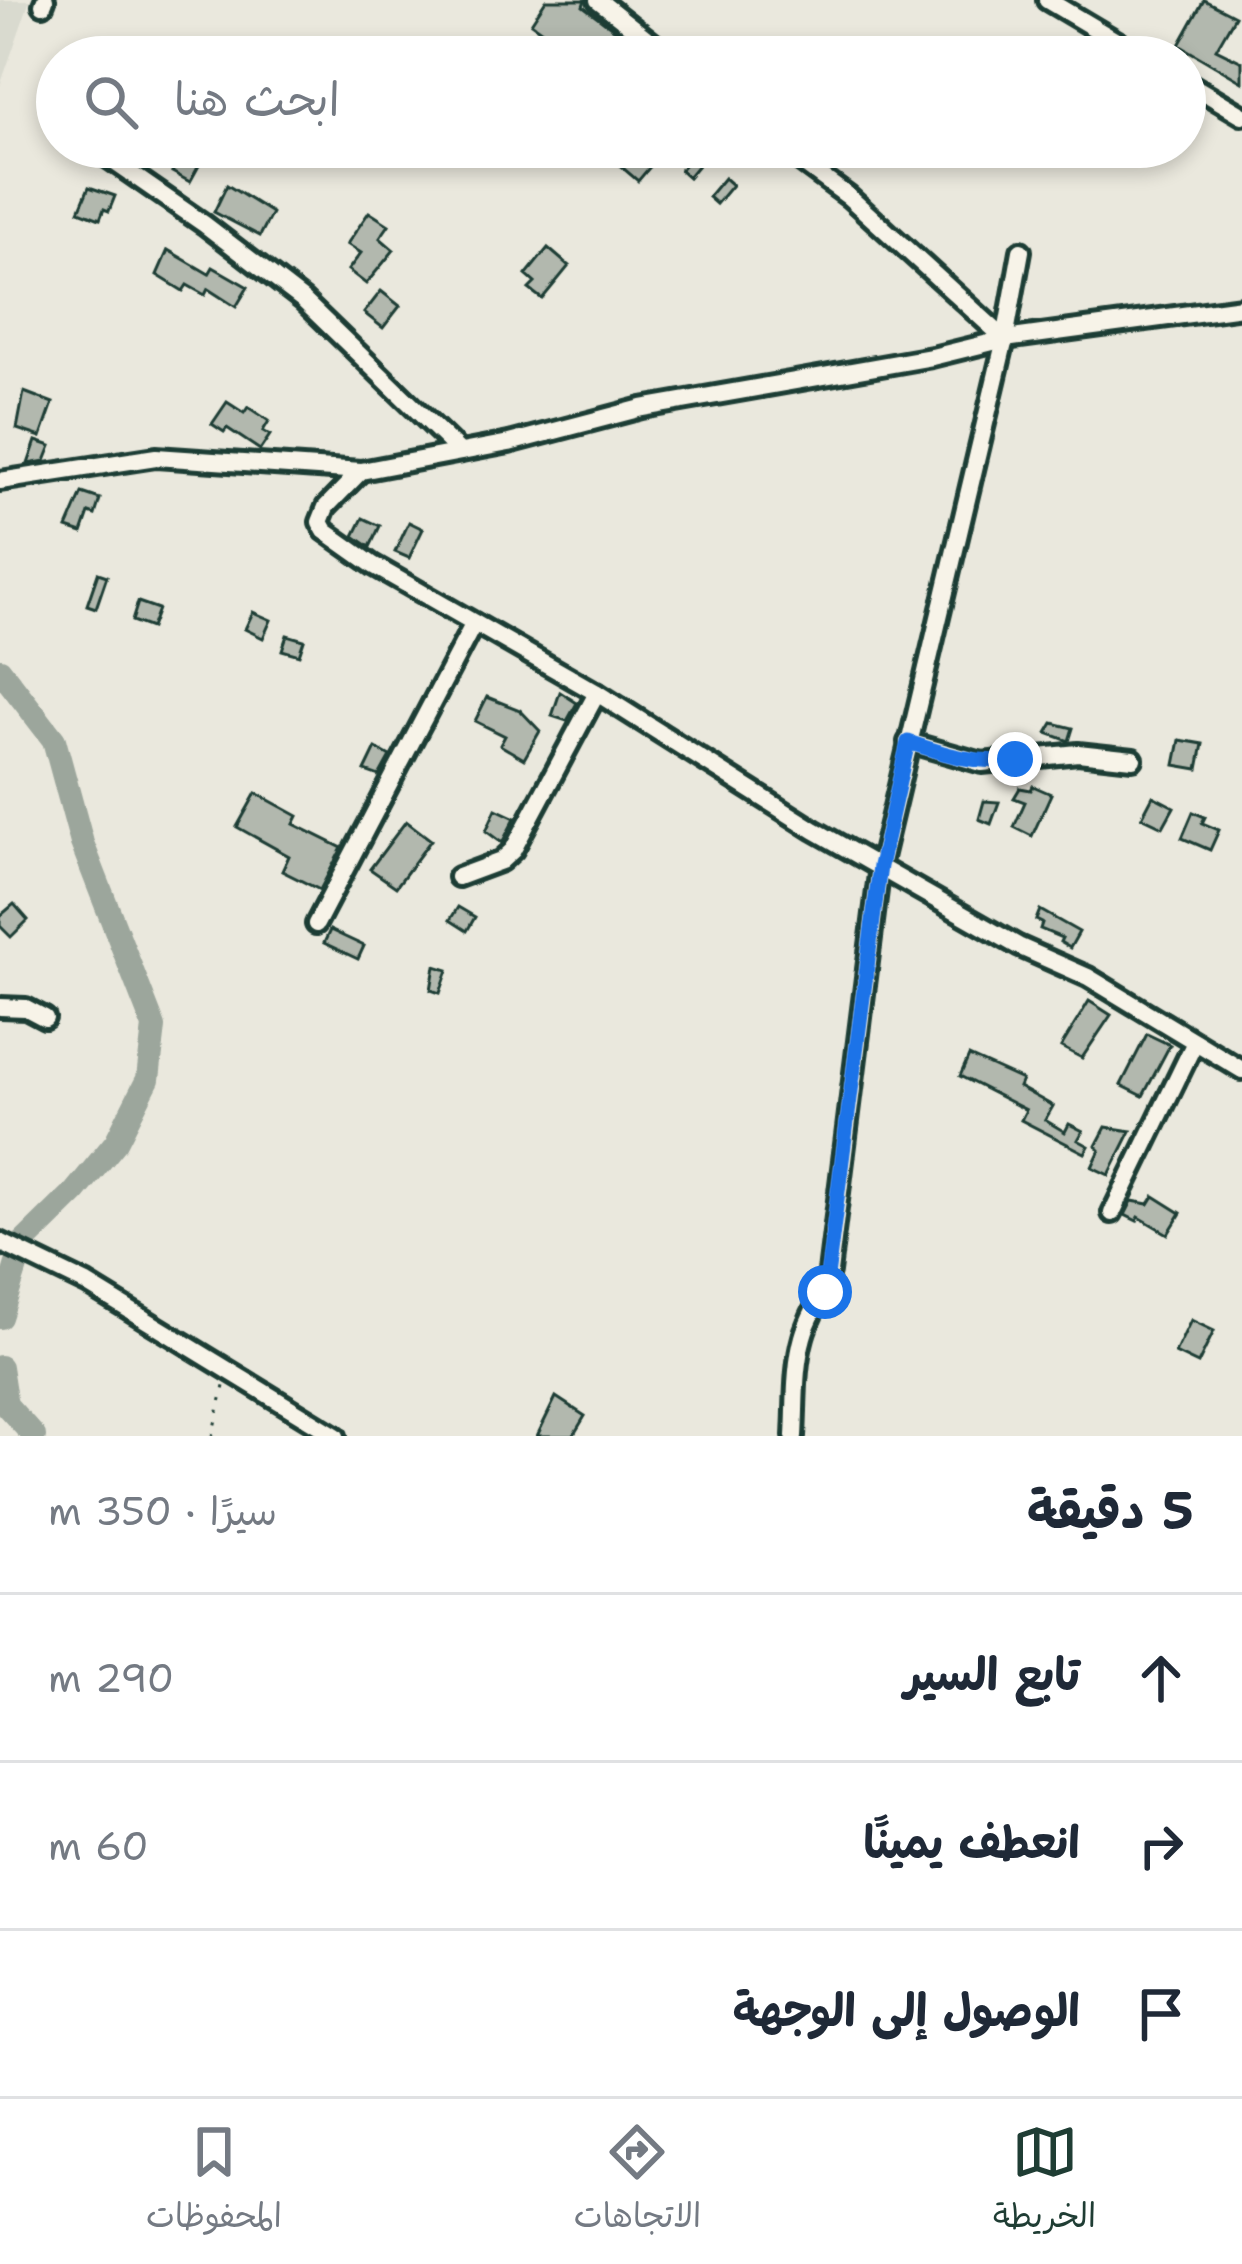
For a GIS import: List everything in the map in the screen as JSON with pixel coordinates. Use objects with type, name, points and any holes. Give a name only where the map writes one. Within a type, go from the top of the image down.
[{"type":"street","points":[[598,0],[643,36]]},
{"type":"street","points":[[1048,0],[1108,36]]},
{"type":"street","points":[[1206,94],[1242,115]]},
{"type":"street","points":[[123,168],[303,300],[460,452]]},
{"type":"street","points":[[810,168],[849,197],[1004,339]]},
{"type":"street","points":[[794,1436],[803,1334],[830,1273],[880,866],[1021,251]]},
{"type":"street","points":[[0,481],[156,457],[361,471],[581,426],[642,408],[932,357],[1004,339],[1242,307]]},
{"type":"street","points":[[361,471],[322,512],[322,527],[373,565],[597,693],[814,830],[1018,946],[1088,977],[1242,1070]]},
{"type":"street","points":[[316,925],[475,623]]},
{"type":"street","points":[[458,877],[501,861],[513,850],[597,693]]},
{"type":"street","points":[[908,742],[982,763],[1078,753],[1133,759]]},
{"type":"street","points":[[0,1007],[26,1008],[45,1018]]},
{"type":"street","points":[[1112,1213],[1195,1042]]},
{"type":"street","points":[[0,1242],[87,1284],[336,1436]]},
{"type":"path","points":[[212,1436],[228,1369]]},
{"type":"shaded area","points":[[0,0],[30,0],[0,86]]},
{"type":"building","points":[[546,0],[585,0],[583,6],[615,30],[611,36],[549,36],[531,23]]},
{"type":"building","points":[[1204,0],[1235,16],[1216,49],[1242,62],[1242,82],[1206,61],[1206,36],[1184,36]]},
{"type":"building","points":[[174,168],[198,168],[190,182],[172,172]]},
{"type":"building","points":[[623,168],[649,168],[638,181]]},
{"type":"building","points":[[724,178],[732,185],[716,204],[708,197]]},
{"type":"building","points":[[227,185],[272,213],[260,236],[214,212]]},
{"type":"building","points":[[89,187],[115,196],[100,219],[79,211]]},
{"type":"building","points":[[369,212],[389,225],[380,238],[394,250],[366,284],[348,270],[361,253],[347,244]]},
{"type":"building","points":[[548,248],[569,266],[542,299],[529,289],[535,283],[526,275]]},
{"type":"building","points":[[168,250],[209,274],[213,267],[248,287],[236,307],[208,289],[205,295],[187,285],[183,291],[157,275]]},
{"type":"building","points":[[381,291],[400,306],[383,328],[364,313]]},
{"type":"building","points":[[24,392],[53,403],[41,437],[17,429]]},
{"type":"building","points":[[227,402],[244,413],[248,407],[269,421],[263,431],[270,435],[260,450],[227,428],[224,432],[212,424]]},
{"type":"building","points":[[36,441],[51,446],[45,461],[28,464]]},
{"type":"building","points":[[82,493],[100,499],[82,533],[67,528]]},
{"type":"building","points":[[363,518],[380,526],[370,547],[354,536]]},
{"type":"building","points":[[409,522],[423,529],[409,558],[395,552]]},
{"type":"building","points":[[98,573],[107,576],[96,608],[87,605]]},
{"type":"building","points":[[138,602],[158,609],[151,628],[132,621]]},
{"type":"building","points":[[253,612],[271,620],[263,638],[245,629]]},
{"type":"building","points":[[287,635],[304,640],[299,655],[282,650]]},
{"type":"building","points":[[560,692],[577,703],[567,721],[552,716]]},
{"type":"building","points":[[487,697],[520,710],[540,731],[524,759],[500,745],[505,736],[475,721]]},
{"type":"building","points":[[1053,723],[1073,728],[1069,741],[1047,733]]},
{"type":"building","points":[[1180,740],[1203,744],[1198,769],[1175,765]]},
{"type":"building","points":[[376,748],[390,756],[379,776],[365,771]]},
{"type":"building","points":[[1033,786],[1051,794],[1032,836],[1014,827],[1025,802],[1014,798],[1020,788],[1031,790]]},
{"type":"building","points":[[256,793],[298,816],[294,824],[342,848],[320,890],[282,871],[289,856],[237,827]]},
{"type":"building","points":[[1153,796],[1174,807],[1163,827],[1142,817]]},
{"type":"building","points":[[984,801],[999,802],[991,824],[979,819]]},
{"type":"building","points":[[496,809],[515,818],[502,843],[486,831]]},
{"type":"building","points":[[1193,812],[1205,817],[1202,823],[1219,830],[1210,850],[1182,838]]},
{"type":"building","points":[[406,821],[431,840],[396,887],[370,869]]},
{"type":"building","points":[[14,904],[28,920],[11,937],[0,926],[0,916]]},
{"type":"building","points":[[458,907],[475,917],[467,931],[450,920]]},
{"type":"building","points":[[1040,910],[1079,932],[1070,948],[1060,942],[1062,938],[1040,929],[1042,923],[1036,920]]},
{"type":"building","points":[[330,930],[364,946],[358,959],[324,943]]},
{"type":"building","points":[[435,966],[448,970],[440,993],[431,990]]},
{"type":"building","points":[[1089,1001],[1111,1015],[1082,1058],[1061,1047]]},
{"type":"building","points":[[1147,1034],[1170,1045],[1143,1096],[1121,1085]]},
{"type":"building","points":[[969,1056],[1022,1080],[1019,1087],[1053,1106],[1045,1120],[1065,1132],[1069,1124],[1083,1131],[1078,1140],[1089,1146],[1085,1153],[1021,1120],[1026,1110],[960,1076]]},
{"type":"building","points":[[1106,1127],[1131,1131],[1109,1175],[1092,1167]]},
{"type":"building","points":[[1154,1196],[1181,1213],[1168,1234],[1139,1217],[1137,1221],[1125,1215],[1132,1201],[1149,1204]]},
{"type":"building","points":[[1191,1320],[1214,1331],[1198,1364],[1175,1353]]},
{"type":"building","points":[[556,1397],[585,1416],[573,1436],[537,1436]]},
{"type":"waterway","points":[[0,670],[54,740],[82,843],[154,1027],[148,1079],[116,1142],[75,1192],[24,1242],[0,1317]]},
{"type":"waterway","points":[[0,1367],[6,1405],[34,1436]]},
{"type":"route","points":[[825,1292],[880,866],[908,742],[962,760],[1015,759]]}]
